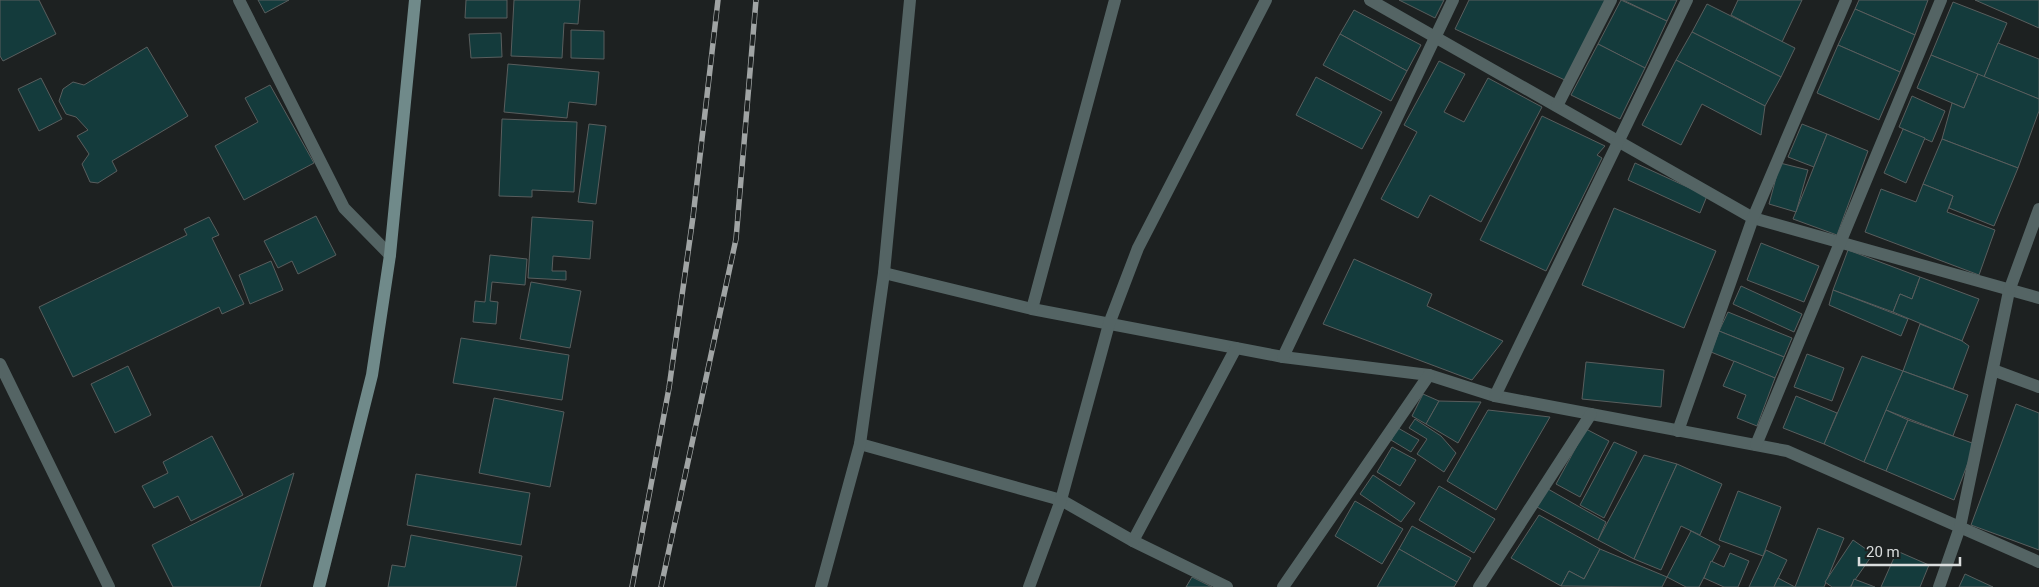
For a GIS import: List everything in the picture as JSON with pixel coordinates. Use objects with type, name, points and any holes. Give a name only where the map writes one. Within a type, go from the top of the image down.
[{"type":"street","points":[[238,0],[344,208],[390,255]]},
{"type":"street","points":[[319,587],[372,375],[390,255],[415,0]]},
{"type":"street","points":[[821,587],[860,444],[884,273],[910,0]]},
{"type":"street","points":[[1032,309],[1114,0]]},
{"type":"street","points":[[1029,587],[1060,500],[1109,324],[1138,248],[1266,0]]},
{"type":"street","points":[[1370,0],[1753,218],[2039,298]]},
{"type":"street","points":[[1283,357],[1453,0]]},
{"type":"street","points":[[1557,106],[1611,0]]},
{"type":"street","points":[[1494,396],[1687,0]]},
{"type":"street","points":[[1678,431],[1753,218],[1846,0]]},
{"type":"street","points":[[1756,445],[1941,0]]},
{"type":"street","points":[[1939,587],[1960,527],[2009,291],[2039,209]]},
{"type":"street","points":[[884,273],[1032,309],[1283,357],[1429,375],[1494,396],[1787,451],[2039,562]]},
{"type":"street","points":[[1133,541],[1236,348]]},
{"type":"street","points":[[0,364],[109,587]]},
{"type":"street","points":[[1993,370],[2039,386]]},
{"type":"street","points":[[1283,587],[1429,375]]},
{"type":"street","points":[[1479,587],[1591,414]]},
{"type":"street","points":[[860,444],[1060,500],[1133,541],[1227,587]]},
{"type":"building","points":[[0,0],[39,0],[56,34],[3,61],[0,56]]},
{"type":"building","points":[[258,0],[289,0],[265,13]]},
{"type":"building","points":[[466,0],[507,0],[507,18],[465,18]]},
{"type":"building","points":[[514,0],[580,0],[578,24],[564,23],[562,58],[511,56]]},
{"type":"building","points":[[1399,0],[1444,0],[1435,18]]},
{"type":"building","points":[[1469,0],[1605,0],[1567,81],[1455,29]]},
{"type":"building","points":[[1621,0],[1667,21],[1645,68],[1598,44]]},
{"type":"building","points":[[1623,0],[1677,0],[1667,21]]},
{"type":"building","points":[[1738,0],[1802,0],[1782,42],[1731,15]]},
{"type":"building","points":[[1859,0],[1928,0],[1915,35],[1855,9]]},
{"type":"building","points":[[1975,0],[2039,0],[2039,28]]},
{"type":"building","points":[[1953,2],[2007,23],[1984,77],[1931,55]]},
{"type":"building","points":[[1707,4],[1795,48],[1781,77],[1692,32]]},
{"type":"building","points":[[1855,9],[1915,35],[1900,72],[1838,45]]},
{"type":"building","points":[[1354,10],[1421,45],[1407,71],[1340,34]]},
{"type":"building","points":[[571,30],[604,31],[604,59],[571,58]]},
{"type":"building","points":[[1692,32],[1781,77],[1765,106],[1676,60]]},
{"type":"building","points":[[501,33],[502,57],[471,58],[469,34]]},
{"type":"building","points":[[1340,34],[1407,71],[1391,101],[1323,65]]},
{"type":"building","points":[[1998,43],[2039,59],[2039,99],[1984,77]]},
{"type":"building","points":[[1598,44],[1645,68],[1620,119],[1571,95]]},
{"type":"building","points":[[1838,45],[1900,72],[1879,120],[1817,93]]},
{"type":"building","points":[[147,47],[188,116],[112,161],[117,171],[98,183],[90,182],[82,164],[89,154],[77,136],[88,130],[76,117],[66,114],[59,101],[63,89],[73,82],[84,85]]},
{"type":"building","points":[[1931,55],[1978,74],[1964,108],[1917,88]]},
{"type":"building","points":[[1676,60],[1765,106],[1761,135],[1702,104],[1681,145],[1642,125]]},
{"type":"building","points":[[1439,61],[1465,74],[1444,112],[1464,122],[1488,78],[1542,107],[1481,222],[1430,195],[1418,218],[1381,199],[1417,132],[1404,125]]},
{"type":"building","points":[[508,64],[599,72],[596,105],[569,102],[567,118],[504,112]]},
{"type":"building","points":[[1978,74],[2039,99],[2039,111],[2018,168],[1942,139],[1952,103],[1964,108]]},
{"type":"building","points":[[1316,77],[1382,112],[1362,149],[1296,115]]},
{"type":"building","points":[[41,78],[62,119],[39,131],[18,89]]},
{"type":"building","points":[[270,85],[314,163],[244,200],[215,146],[258,122],[245,98]]},
{"type":"building","points":[[1912,96],[1945,111],[1932,142],[1899,127]]},
{"type":"building","points":[[1542,116],[1605,146],[1597,155],[1602,158],[1546,271],[1480,240]]},
{"type":"building","points":[[502,119],[577,122],[574,192],[532,190],[532,197],[499,196]]},
{"type":"building","points":[[589,124],[606,126],[596,204],[578,202]]},
{"type":"building","points":[[1802,124],[1827,134],[1814,167],[1788,157]]},
{"type":"building","points":[[1903,129],[1925,138],[1906,183],[1884,173]]},
{"type":"building","points":[[1827,134],[1868,151],[1837,235],[1793,219]]},
{"type":"building","points":[[1942,139],[2018,168],[1994,226],[1949,208],[1953,196],[1923,184]]},
{"type":"building","points":[[1635,163],[1707,196],[1700,213],[1628,180]]},
{"type":"building","points":[[1780,163],[1808,170],[1796,212],[1769,204]]},
{"type":"building","points":[[1923,184],[1953,196],[1947,212],[1995,230],[1979,275],[1865,232],[1881,189],[1916,202]]},
{"type":"building","points":[[1614,208],[1716,251],[1684,328],[1582,285]]},
{"type":"building","points":[[316,216],[336,255],[298,274],[292,261],[278,268],[264,241]]},
{"type":"building","points":[[209,217],[219,235],[212,238],[244,304],[222,314],[219,307],[73,377],[39,307],[187,235],[184,229]]},
{"type":"building","points":[[532,217],[593,221],[590,259],[553,256],[552,271],[566,271],[566,280],[528,278]]},
{"type":"building","points":[[1761,243],[1819,266],[1804,302],[1747,280]]},
{"type":"building","points":[[1848,250],[1920,277],[1912,299],[1900,294],[1893,312],[1833,290]]},
{"type":"building","points":[[490,255],[527,259],[525,285],[492,282],[490,301],[498,302],[496,324],[473,322],[475,301],[485,302]]},
{"type":"building","points":[[1354,259],[1432,294],[1427,306],[1503,341],[1472,380],[1323,324]]},
{"type":"building","points":[[271,261],[283,290],[250,304],[239,275]]},
{"type":"building","points":[[1920,277],[1979,299],[1962,341],[1893,312],[1900,294],[1912,299]]},
{"type":"building","points":[[531,282],[581,291],[570,348],[520,339]]},
{"type":"building","points":[[1741,286],[1802,314],[1794,332],[1733,304]]},
{"type":"building","points":[[1833,290],[1908,319],[1901,336],[1829,305]]},
{"type":"building","points":[[1728,312],[1792,338],[1784,357],[1719,331]]},
{"type":"building","points":[[1920,324],[1962,341],[1969,346],[1953,389],[1903,371]]},
{"type":"building","points":[[1719,331],[1784,357],[1775,378],[1711,352]]},
{"type":"building","points":[[461,338],[569,355],[562,400],[453,383]]},
{"type":"building","points":[[1807,354],[1844,368],[1832,401],[1794,387]]},
{"type":"building","points":[[1862,356],[1903,371],[1864,462],[1824,444]]},
{"type":"building","points":[[1734,361],[1775,378],[1757,426],[1737,418],[1746,395],[1723,386]]},
{"type":"building","points":[[1586,362],[1664,370],[1661,407],[1582,399]]},
{"type":"building","points":[[128,366],[151,415],[115,433],[91,384]]},
{"type":"building","points":[[1903,371],[1968,395],[1953,436],[1886,410]]},
{"type":"building","points":[[1423,394],[1439,401],[1426,424],[1412,416]]},
{"type":"building","points":[[1796,396],[1837,413],[1824,444],[1783,428]]},
{"type":"building","points":[[494,398],[564,412],[550,487],[479,473]]},
{"type":"building","points":[[1439,401],[1481,402],[1458,443],[1426,424]]},
{"type":"building","points":[[2016,404],[2039,413],[2039,550],[1971,525]]},
{"type":"building","points":[[1488,410],[1550,417],[1496,510],[1447,481]]},
{"type":"building","points":[[1886,410],[1908,420],[1886,471],[1864,462]]},
{"type":"building","points":[[1415,419],[1441,436],[1456,453],[1444,472],[1417,454],[1427,439],[1409,428]]},
{"type":"building","points":[[1908,420],[1975,444],[1954,500],[1886,471]]},
{"type":"building","points":[[1398,428],[1419,440],[1411,452],[1391,440]]},
{"type":"building","points":[[1586,429],[1609,441],[1580,497],[1556,484]]},
{"type":"building","points":[[212,436],[243,495],[191,521],[178,496],[154,508],[142,486],[168,473],[163,462]]},
{"type":"building","points":[[1614,442],[1637,452],[1604,518],[1580,505]]},
{"type":"building","points":[[1392,447],[1416,460],[1400,486],[1377,472]]},
{"type":"building","points":[[1644,455],[1677,464],[1634,559],[1598,540]]},
{"type":"building","points":[[1677,464],[1722,484],[1700,535],[1681,526],[1661,570],[1634,559]]},
{"type":"building","points":[[294,473],[260,587],[173,587],[152,545]]},
{"type":"building","points":[[416,474],[530,493],[521,545],[407,525]]},
{"type":"building","points":[[1373,475],[1415,503],[1401,522],[1360,494]]},
{"type":"building","points":[[1439,486],[1495,519],[1474,553],[1419,520]]},
{"type":"building","points":[[1548,489],[1606,522],[1598,540],[1537,507]]},
{"type":"building","points":[[1738,491],[1781,507],[1763,556],[1719,540]]},
{"type":"building","points":[[1355,501],[1403,529],[1382,564],[1335,536]]},
{"type":"building","points":[[1539,515],[1600,549],[1584,579],[1569,571],[1561,586],[1511,558]]},
{"type":"building","points":[[1412,526],[1471,558],[1457,582],[1399,549]]},
{"type":"building","points":[[1818,528],[1844,538],[1824,587],[1795,587]]},
{"type":"building","points":[[1691,531],[1720,546],[1699,587],[1686,587],[1667,577]]},
{"type":"building","points":[[411,535],[522,556],[516,587],[388,587],[392,565],[405,567]]},
{"type":"building","points":[[1853,540],[1873,554],[1850,587],[1832,587],[1825,582]]},
{"type":"building","points":[[1399,549],[1457,582],[1454,587],[1377,587]]},
{"type":"building","points":[[1600,549],[1667,577],[1662,587],[1561,586],[1569,571],[1584,579]]},
{"type":"building","points":[[1766,550],[1787,560],[1774,587],[1749,587]]},
{"type":"building","points":[[1897,551],[1929,565],[1920,587],[1881,587]]},
{"type":"building","points":[[1730,553],[1749,561],[1738,587],[1724,587],[1704,578],[1711,561],[1724,567]]},
{"type":"building","points":[[1965,574],[1993,587],[1959,587]]},
{"type":"building","points":[[1192,577],[1212,587],[1186,587]]},
{"type":"building","points":[[1778,578],[1795,587],[1774,587]]},
{"type":"building","points":[[1854,579],[1875,587],[1851,587]]},
{"type":"railway","points":[[632,587],[669,388],[693,217],[718,0]]},
{"type":"railway","points":[[661,587],[736,239],[756,0]]}]
